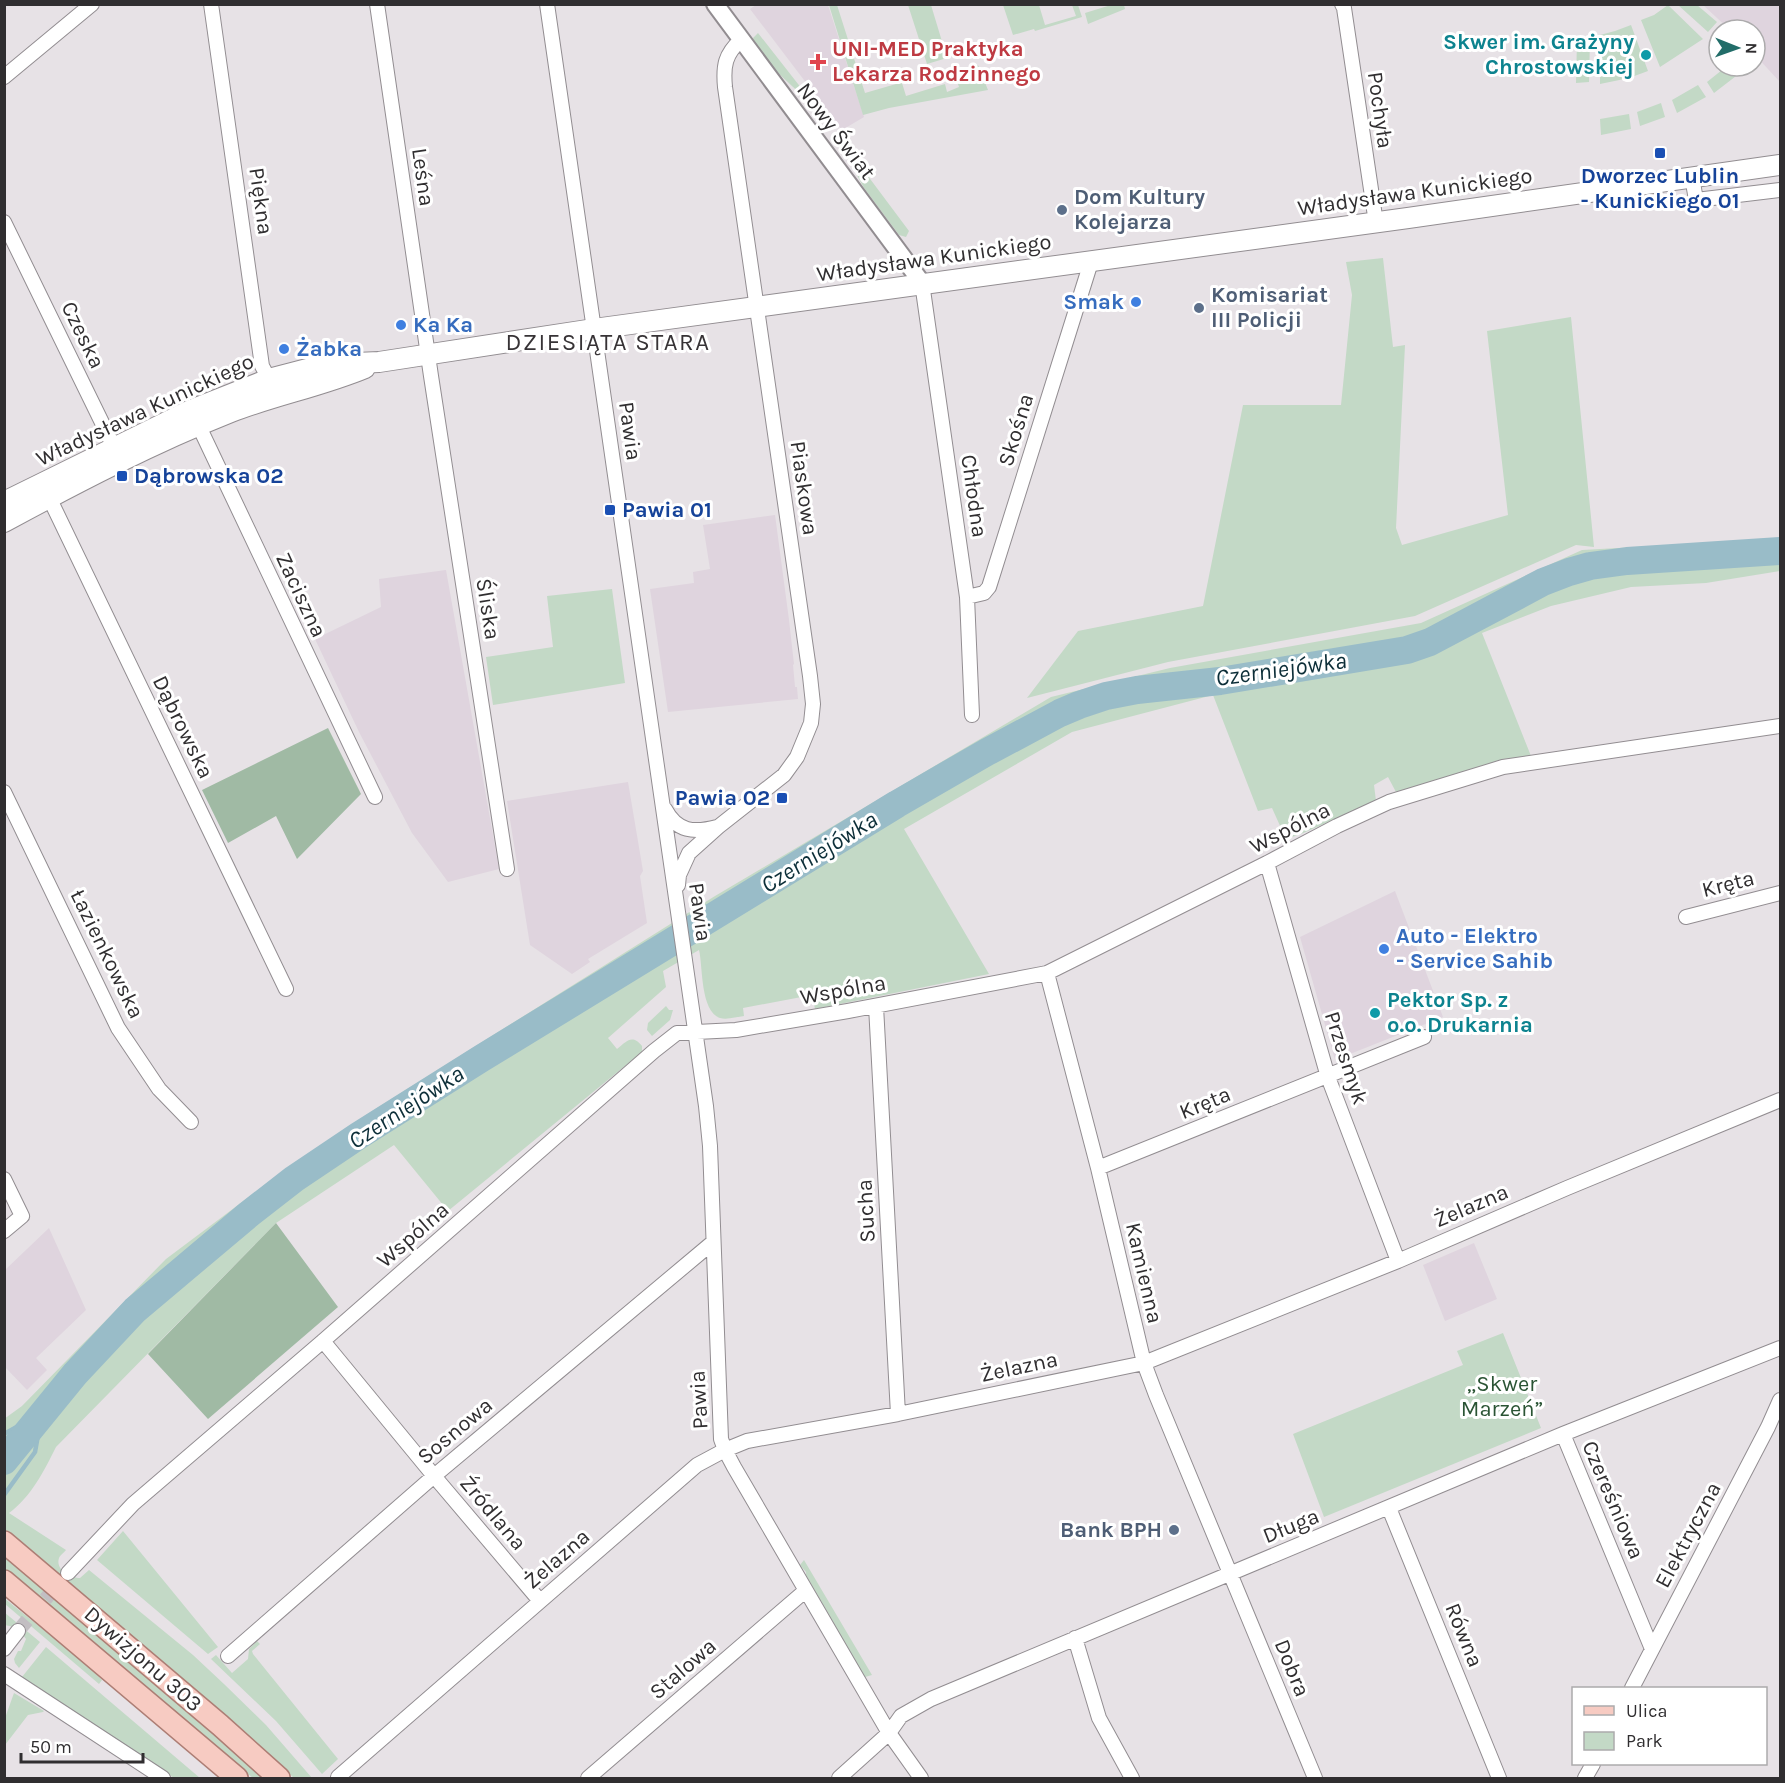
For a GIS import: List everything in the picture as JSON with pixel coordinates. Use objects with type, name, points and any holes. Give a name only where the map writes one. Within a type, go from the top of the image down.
[{"type":"main road","name":"Władysława Kunickiego","points":[[4,502],[108,468],[269,379],[333,364],[380,362],[594,329],[1376,223],[1780,165]]},
{"type":"main road","name":"Władysława Kunickiego","points":[[4,522],[46,490],[113,448],[195,418],[350,374],[380,362]]},
{"type":"main road","name":"Dywizjonu 303","points":[[4,1542],[211,1718],[279,1779]]},
{"type":"main road","name":"Dywizjonu 303","points":[[4,1581],[237,1779]]},
{"type":"street","points":[[4,77],[92,4]]},
{"type":"street","name":"Piękna","points":[[212,4],[262,366],[269,379]]},
{"type":"street","name":"Leśna","points":[[377,4],[428,355]]},
{"type":"street","name":"Pawia","points":[[547,4],[706,1106],[710,1146],[721,1439],[805,1592],[889,1733],[921,1779]]},
{"type":"street","name":"Nowy Świat","points":[[715,4],[922,284]]},
{"type":"street","name":"Pochyła","points":[[1342,4],[1376,223]]},
{"type":"street","name":"Piaskowa","points":[[677,902],[679,875],[689,853],[784,775],[797,757],[812,723],[813,704],[810,676],[724,73],[727,56],[741,40]]},
{"type":"street","points":[[1692,177],[1696,200],[1780,190]]},
{"type":"street","name":"Czeska","points":[[4,222],[113,448]]},
{"type":"street","name":"Skośna","points":[[967,597],[984,593],[989,587],[1090,262]]},
{"type":"street","name":"Chłodna","points":[[922,284],[967,597],[972,715]]},
{"type":"street","name":"Śliska","points":[[428,355],[507,869]]},
{"type":"street","points":[[269,379],[289,392]]},
{"type":"street","name":"Zaciszna","points":[[195,418],[375,797]]},
{"type":"street","points":[[108,468],[113,448]]},
{"type":"street","name":"Dąbrowska","points":[[46,490],[286,989]]},
{"type":"street","name":"Wspólna","points":[[68,1572],[133,1504],[677,1033],[736,1030],[1047,973],[1336,826],[1389,802],[1503,767],[1780,726]]},
{"type":"street","name":"Łazienkowska","points":[[4,792],[118,1028],[159,1089],[191,1122]]},
{"type":"street","points":[[663,805],[674,822],[685,829],[702,831],[718,827]]},
{"type":"street","name":"Przesmyk","points":[[1267,863],[1328,1077],[1398,1261]]},
{"type":"street","name":"Kręta","points":[[1686,916],[1780,893]]},
{"type":"street","name":"Kamienna","points":[[1047,973],[1098,1168],[1144,1363],[1230,1573]]},
{"type":"street","name":"Sucha","points":[[876,1006],[898,1414]]},
{"type":"street","name":"Kręta","points":[[1098,1168],[1424,1037]]},
{"type":"street","name":"Żelazna","points":[[338,1777],[698,1465],[725,1450],[747,1441],[898,1414],[1144,1363],[1398,1261],[1780,1100]]},
{"type":"street","points":[[4,1179],[22,1216],[4,1231]]},
{"type":"street","name":"Sosnowa","points":[[228,1656],[434,1476],[712,1243]]},
{"type":"street","name":"Źródlana","points":[[324,1341],[540,1601]]},
{"type":"street","name":"Długa","points":[[839,1779],[889,1733],[901,1716],[931,1699],[1563,1434],[1780,1348]]},
{"type":"street","name":"Elektryczna","points":[[1633,1687],[1780,1400]]},
{"type":"street","name":"Czereśniowa","points":[[1563,1434],[1652,1648]]},
{"type":"street","name":"Równa","points":[[1389,1508],[1499,1779]]},
{"type":"street","name":"Dobra","points":[[1230,1573],[1315,1779]]},
{"type":"street","name":"Stalowa","points":[[588,1779],[805,1592]]},
{"type":"street","points":[[4,1649],[18,1631]]},
{"type":"street","points":[[1075,1638],[1099,1718],[1132,1779]]},
{"type":"street","points":[[4,1674],[163,1779]]},
{"type":"street","points":[[1585,1779],[1592,1765]]},
{"type":"shaded area","name":"UNI-MED Praktyka Lekarza Rodzinnego","points":[[756,5],[828,5],[864,117],[842,130],[750,9]]},
{"type":"shaded area","points":[[1703,5],[1780,5],[1780,82],[1767,68],[1767,18],[1717,18]]},
{"type":"shaded area","points":[[775,515],[798,699],[668,712],[650,589],[694,583],[693,572],[710,569],[703,525]]},
{"type":"shaded area","points":[[446,570],[499,869],[448,882],[412,833],[359,732],[315,639],[381,607],[379,579]]},
{"type":"shaded area","points":[[628,782],[643,871],[640,876],[647,923],[588,959],[590,962],[572,974],[530,945],[507,801]]},
{"type":"shaded area","points":[[1395,891],[1443,1017],[1335,1060],[1300,937]]},
{"type":"shaded area","points":[[49,1228],[86,1310],[36,1358],[47,1370],[27,1390],[5,1367],[5,1270]]},
{"type":"shaded area","points":[[1474,1243],[1497,1299],[1445,1321],[1423,1265]]},
{"type":"green space","points":[[829,5],[837,5],[865,93],[896,84],[892,71],[898,70],[906,96],[945,84],[947,92],[959,87],[954,72],[978,65],[988,90],[863,115]]},
{"type":"green space","points":[[908,5],[931,5],[947,58],[927,64]]},
{"type":"green space","points":[[1003,5],[1039,5],[1045,25],[1076,16],[1072,5],[1078,5],[1082,17],[1013,35]]},
{"type":"green space","points":[[1111,5],[1124,5],[1125,9],[1088,24],[1085,13]]},
{"type":"green space","points":[[1668,5],[1703,39],[1660,67],[1641,20],[1654,15]]},
{"type":"green space","points":[[1678,5],[1697,5],[1712,18],[1707,18],[1707,31]]},
{"type":"green space","points":[[1631,25],[1648,71],[1600,84],[1600,35]]},
{"type":"green space","points":[[758,33],[809,98],[807,100],[777,72],[754,41],[753,38]]},
{"type":"green space","points":[[1590,37],[1589,82],[1576,83],[1577,40]]},
{"type":"green space","points":[[1712,78],[1734,78],[1714,93],[1707,82]]},
{"type":"green space","points":[[1698,85],[1706,97],[1677,113],[1672,100]]},
{"type":"green space","points":[[1661,103],[1665,117],[1640,126],[1637,112]]},
{"type":"green space","points":[[1629,114],[1631,129],[1601,135],[1600,119]]},
{"type":"green space","points":[[847,148],[909,231],[906,237],[899,235],[864,188],[844,151]]},
{"type":"green space","points":[[1383,258],[1393,347],[1405,345],[1396,528],[1402,545],[1508,515],[1487,331],[1571,317],[1594,547],[1576,545],[1415,616],[1168,662],[1027,698],[1078,631],[1203,606],[1243,405],[1341,405],[1352,295],[1346,262]]},
{"type":"green space","points":[[1780,539],[1780,571],[1706,583],[1631,587],[1551,606],[1482,633],[1531,756],[1504,759],[1396,792],[1388,777],[1374,785],[1376,801],[1286,839],[1272,808],[1258,811],[1213,695],[1072,732],[904,829],[989,974],[815,1009],[812,995],[743,1008],[744,1016],[723,1019],[714,1014],[709,1007],[699,950],[663,971],[666,987],[608,1038],[617,1049],[630,1040],[635,1040],[642,1046],[642,1052],[448,1211],[394,1145],[276,1223],[56,1447],[30,1491],[9,1513],[66,1550],[58,1562],[65,1573],[80,1578],[89,1570],[193,1655],[266,1725],[312,1778],[294,1778],[252,1739],[5,1531],[4,1419],[22,1406],[166,1259],[286,1169],[369,1113],[715,896],[1051,697],[1170,668],[1421,623],[1582,550]]},
{"type":"green space","points":[[612,589],[625,683],[493,705],[486,657],[553,647],[547,596]]},
{"type":"green space","points":[[328,728],[361,794],[297,859],[276,816],[228,843],[202,790]]},
{"type":"green space","points":[[666,1006],[669,1010],[673,1010],[670,1020],[652,1036],[647,1030],[648,1023]]},
{"type":"green space","points":[[276,1223],[338,1307],[208,1419],[148,1354]]},
{"type":"green space","name":"„Skwer Marzeń”","points":[[1503,1333],[1541,1428],[1324,1517],[1293,1434],[1463,1365],[1457,1351]]},
{"type":"green space","points":[[123,1531],[218,1647],[208,1654],[97,1560]]},
{"type":"green space","points":[[4,1555],[267,1778],[253,1778],[5,1572]]},
{"type":"green space","points":[[804,1560],[872,1675],[865,1677],[800,1565]]},
{"type":"green space","points":[[4,1598],[91,1668],[102,1680],[99,1684],[5,1604]]},
{"type":"green space","points":[[4,1612],[40,1642],[19,1668],[14,1659],[18,1651],[21,1651],[26,1639],[18,1628],[5,1625]]},
{"type":"green space","points":[[257,1641],[260,1644],[252,1651],[253,1654],[338,1759],[322,1774],[276,1721],[211,1659],[216,1655],[232,1673],[248,1659],[249,1649]]},
{"type":"green space","points":[[46,1647],[200,1778],[174,1778],[22,1677]]},
{"type":"green space","points":[[14,1693],[44,1711],[28,1715],[5,1745],[5,1718]]},
{"type":"waterway","name":"Czerniejówka","points":[[4,1461],[75,1374],[135,1310],[294,1179],[482,1058],[897,804],[1060,713],[1106,696],[1137,690],[1220,681],[1407,650],[1430,642],[1543,582],[1590,566],[1627,561],[1780,551]]},
{"type":"waterway","points":[[4,1434],[42,1413]]},
{"type":"waterway","points":[[4,1495],[35,1452],[42,1413]]},
{"type":"tunnel","points":[[18,1631],[61,1581]]},
{"type":"place","name":"Skwer im. Grażyny Chrostowskiej","points":[[1646,55]]},
{"type":"place","name":"UNI-MED Praktyka Lekarza Rodzinnego","points":[[818,62]]},
{"type":"place","name":"Dworzec Lublin - Kunickiego 01","points":[[1660,153]]},
{"type":"place","name":"Dom Kultury Kolejarza","points":[[1062,210]]},
{"type":"place","name":"Smak","points":[[1136,302]]},
{"type":"place","name":"Komisariat III Policji","points":[[1199,308]]},
{"type":"place","name":"Ka Ka","points":[[401,325]]},
{"type":"place","name":"Żabka","points":[[284,349]]},
{"type":"place","name":"Dąbrowska 02","points":[[122,476]]},
{"type":"place","name":"Pawia 01","points":[[610,510]]},
{"type":"place","name":"Pawia 02","points":[[782,798]]},
{"type":"place","name":"Auto - Elektro - Service Sahib","points":[[1384,949]]},
{"type":"place","name":"Pektor Sp. z o.o. Drukarnia","points":[[1375,1013]]},
{"type":"place","name":"Bank BPH","points":[[1174,1530]]},
{"type":"district","name":"DZIESIĄTA STARA","points":[[608,342]]}]
